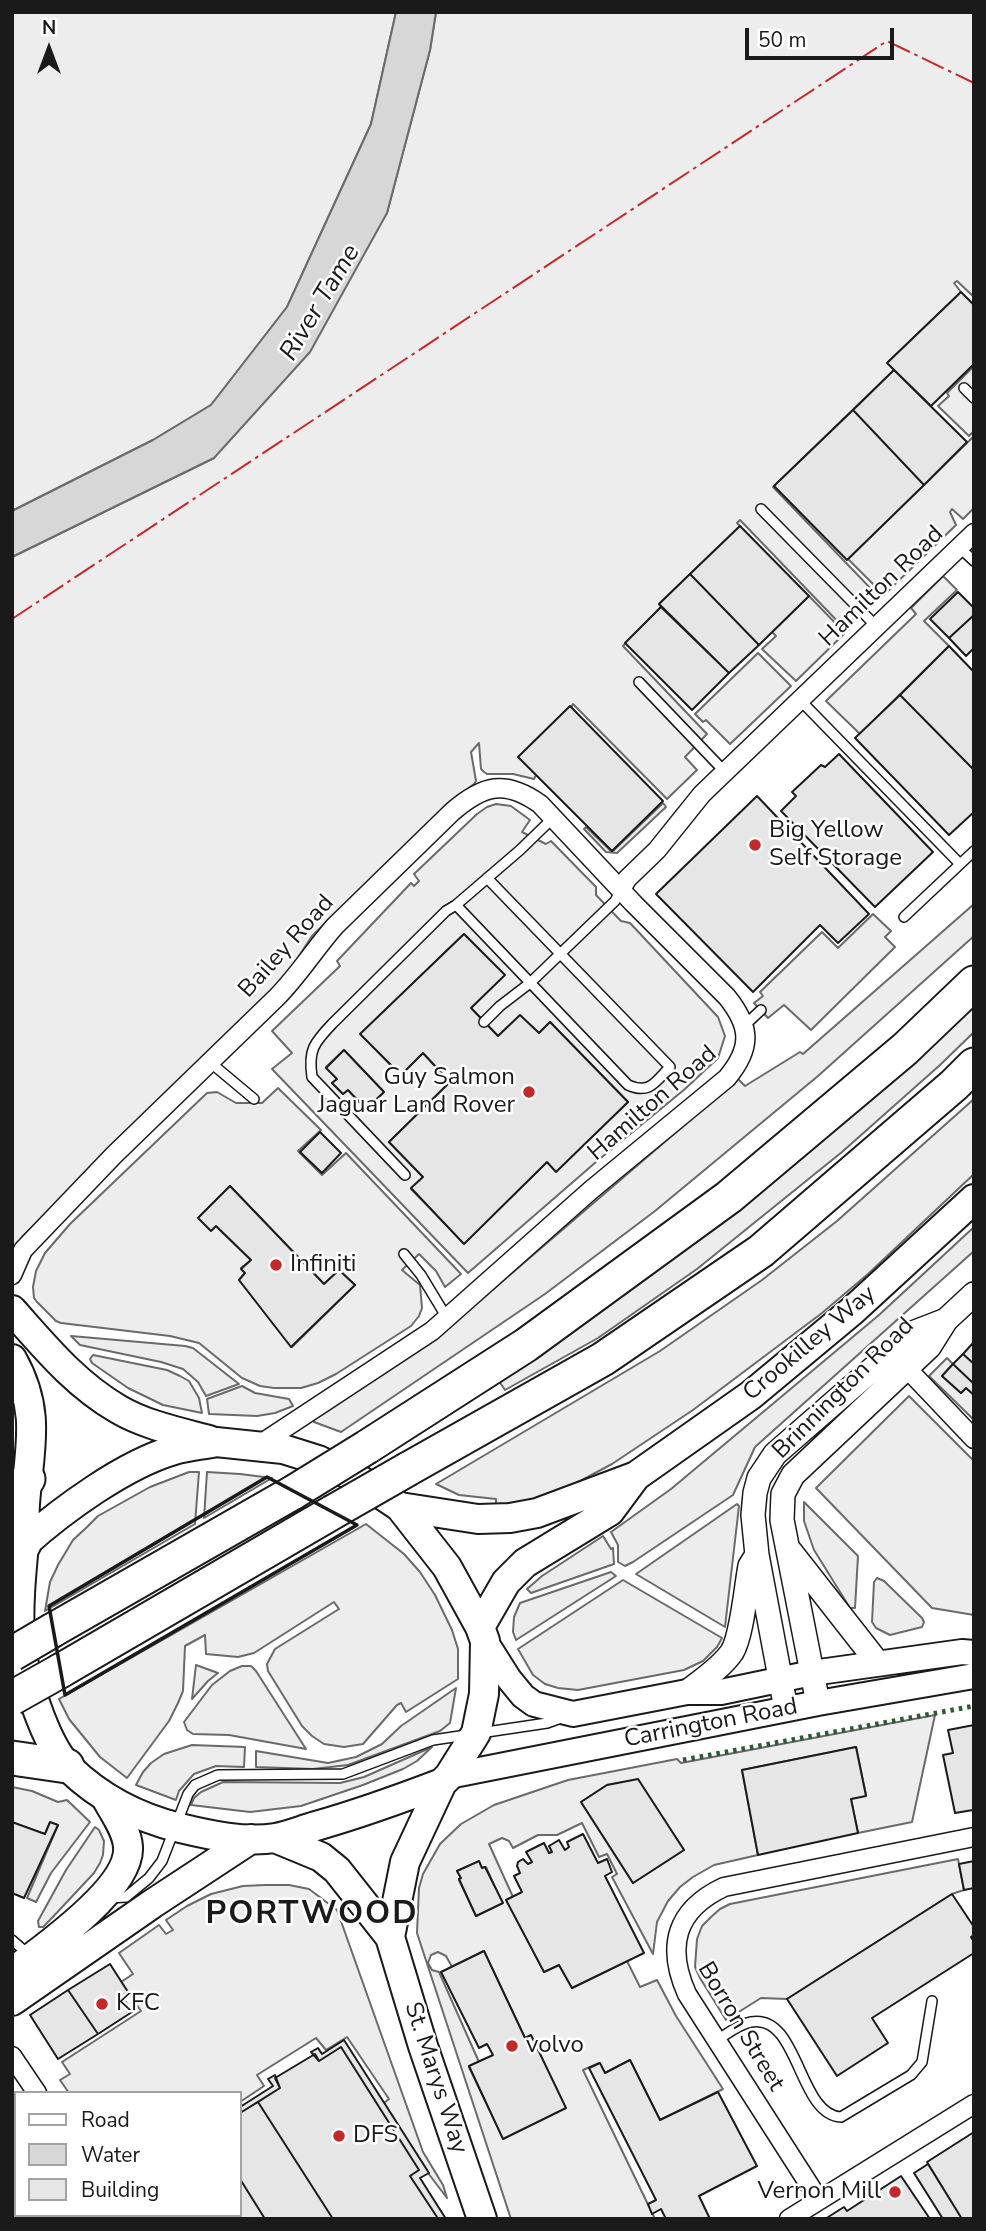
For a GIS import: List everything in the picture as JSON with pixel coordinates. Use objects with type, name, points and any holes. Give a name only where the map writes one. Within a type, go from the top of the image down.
[{"type":"highway","points":[[12,1654],[293,1492],[526,1345],[729,1197],[905,1049],[974,984]]},
{"type":"highway","points":[[12,1698],[603,1359],[761,1251],[974,1065]]},
{"type":"highway","points":[[12,1758],[67,1766]]},
{"type":"main road","name":"Crookilley Way","points":[[400,1507],[478,1519],[510,1518],[537,1513],[636,1476],[751,1395],[852,1311],[974,1199]]},
{"type":"main road","points":[[12,1310],[67,1371],[92,1392],[135,1417],[216,1442],[283,1449],[318,1460],[357,1478],[400,1507],[447,1567],[483,1634],[484,1694],[476,1733]]},
{"type":"main road","points":[[12,1359],[22,1376],[28,1396],[33,1438],[24,1478],[20,1547],[20,1639],[24,1663],[41,1720],[67,1766],[106,1798],[146,1819],[176,1827],[263,1839]]},
{"type":"main road","points":[[20,1547],[97,1488],[144,1461],[174,1449],[216,1442]]},
{"type":"main road","name":"Crookilley Way","points":[[483,1634],[506,1582],[525,1563],[610,1511],[636,1476]]},
{"type":"main road","name":"Carrington Road","points":[[483,1634],[509,1679],[523,1696],[534,1704],[573,1714],[687,1692],[721,1692],[812,1673],[962,1651],[974,1653]]},
{"type":"main road","name":"Carrington Road","points":[[445,1779],[786,1709],[974,1676]]},
{"type":"main road","name":"St. Marys Way","points":[[390,1937],[405,1862],[445,1779],[476,1733]]},
{"type":"main road","points":[[27,1961],[152,1904],[263,1839],[354,1815],[445,1779]]},
{"type":"main road","points":[[12,2001],[27,1961],[108,1892],[124,1865],[128,1850],[126,1835],[106,1798]]},
{"type":"main road","name":"St. Marys Way","points":[[263,1839],[321,1857],[337,1870],[390,1937],[423,2046],[482,2219]]},
{"type":"street","name":"Hamilton Road","points":[[621,890],[627,879],[657,849],[702,794],[974,533]]},
{"type":"street","name":"Bailey Road","points":[[12,1275],[23,1250],[114,1155],[298,976],[335,926],[452,812],[472,796],[490,788],[512,789],[528,796],[553,818],[621,890]]},
{"type":"street","points":[[621,890],[727,997],[745,1025]]},
{"type":"street","name":"Hamilton Road","points":[[259,1446],[423,1337],[591,1190],[727,1078],[744,1052],[745,1025]]},
{"type":"street","name":"Brinnington Road","points":[[786,1709],[757,1555],[753,1516],[755,1493],[766,1465],[775,1454],[899,1361],[929,1347],[946,1320],[974,1294]]},
{"type":"street","points":[[899,1361],[974,1439]]},
{"type":"street","name":"Brinnington Road","points":[[818,1703],[787,1546],[783,1494],[793,1475],[899,1361]]},
{"type":"street","points":[[787,1546],[878,1663]]},
{"type":"street","points":[[687,1692],[734,1650],[750,1566],[757,1555]]},
{"type":"street","name":"Borron Street","points":[[819,2200],[687,1994],[676,1966],[675,1948],[678,1934],[684,1920],[702,1899],[724,1887],[974,1837]]},
{"type":"street","points":[[12,2056],[36,2091]]},
{"type":"street","points":[[789,2219],[974,2104]]},
{"type":"lane","points":[[964,388],[974,398]]},
{"type":"lane","points":[[761,509],[876,626]]},
{"type":"lane","points":[[959,547],[974,561]]},
{"type":"lane","points":[[639,682],[725,772]]},
{"type":"lane","points":[[800,699],[960,864]]},
{"type":"lane","points":[[405,1175],[312,1077],[311,1052],[315,1042],[446,911],[553,818]]},
{"type":"lane","points":[[904,917],[974,850]]},
{"type":"lane","points":[[456,905],[628,1085],[639,1090],[648,1089],[670,1066],[487,878]]},
{"type":"lane","points":[[484,1022],[562,954],[615,901],[621,890]]},
{"type":"lane","points":[[745,1025],[761,1010]]},
{"type":"lane","points":[[211,1063],[254,1099]]},
{"type":"lane","points":[[404,1254],[421,1275],[447,1318]]},
{"type":"lane","points":[[100,1899],[126,1897],[149,1878],[162,1861],[188,1794],[195,1785],[218,1775],[343,1774],[433,1740],[547,1723],[573,1714]]},
{"type":"lane","points":[[718,2040],[750,2022],[764,2022],[776,2029],[785,2038],[801,2075],[824,2109],[833,2116],[841,2117],[911,2075],[922,2062],[932,2001]]},
{"type":"shaded area","points":[[12,12],[396,12],[371,124],[287,307],[211,405],[153,440],[12,511]]},
{"type":"shaded area","points":[[436,12],[974,12],[974,297],[957,281],[954,283],[961,292],[888,362],[894,370],[773,487],[877,595],[844,628],[740,520],[737,523],[740,526],[659,604],[661,607],[623,646],[707,734],[685,757],[697,770],[667,799],[573,704],[534,779],[513,774],[487,774],[481,769],[479,743],[471,752],[476,781],[474,784],[443,810],[312,936],[286,976],[22,1237],[12,1252],[12,557],[214,458],[387,213],[430,50]]},
{"type":"shaded area","points":[[974,366],[974,431],[969,436],[938,406]]},
{"type":"shaded area","points":[[974,436],[974,508],[963,519],[952,509],[950,512],[956,525],[884,595],[848,559]]},
{"type":"shaded area","points":[[943,576],[957,590],[924,621],[949,646],[860,734],[826,701],[916,614],[911,608]]},
{"type":"shaded area","points":[[809,596],[845,633],[796,681],[762,649],[776,636],[772,632]]},
{"type":"shaded area","points":[[758,653],[791,686],[730,744],[706,720],[703,722],[695,714]]},
{"type":"shaded area","points":[[663,803],[666,807],[617,853],[606,852],[584,829],[586,827],[612,852]]},
{"type":"shaded area","points":[[496,804],[511,806],[530,820],[522,832],[546,844],[551,841],[596,887],[596,895],[621,921],[630,923],[718,1017],[725,1036],[718,1058],[685,1089],[468,1273],[272,1069],[292,1053],[272,1031],[340,966],[337,961],[411,883],[414,886],[419,881],[414,874],[487,807]],"holes":[[[464,934],[504,975],[471,1008],[498,1036],[520,1016],[539,1033],[550,1022],[628,1102],[556,1171],[547,1162],[464,1243],[411,1189],[423,1177],[389,1142],[450,1082],[423,1053],[400,1075],[361,1034]],[[344,1050],[384,1092],[366,1109],[348,1090],[343,1094],[332,1083],[337,1079],[326,1067]]]},
{"type":"shaded area","points":[[974,904],[974,936],[818,1076],[655,1211],[545,1294],[341,1432],[314,1422],[312,1418],[434,1340],[738,1079],[745,1086],[800,1052],[803,1054]]},
{"type":"shaded area","points":[[873,914],[891,931],[885,937],[895,947],[811,1030],[784,1005],[768,1018],[754,1003],[763,996],[760,992],[822,932],[838,948]]},
{"type":"shaded area","points":[[974,1002],[974,1032],[842,1152],[697,1269],[598,1338],[505,1390],[499,1381]]},
{"type":"shaded area","points":[[278,1088],[321,1130],[298,1151],[322,1175],[346,1153],[461,1274],[445,1287],[436,1271],[419,1254],[402,1270],[420,1285],[422,1308],[411,1326],[318,1383],[301,1388],[274,1388],[260,1386],[242,1378],[199,1343],[170,1336],[61,1323],[37,1302],[33,1287],[36,1271],[45,1253],[70,1224],[207,1093],[217,1092],[236,1103],[262,1103]],"holes":[[[230,1186],[324,1284],[339,1270],[355,1285],[292,1347],[239,1280],[245,1273],[241,1268],[251,1260],[216,1226],[211,1230],[199,1217]]]},
{"type":"shaded area","points":[[974,1099],[974,1174],[868,1274],[822,1313],[693,1410],[612,1464],[567,1488],[533,1502],[496,1507],[496,1499],[459,1495],[436,1484],[660,1351],[762,1280],[837,1221]]},
{"type":"shaded area","points":[[974,1227],[974,1251],[755,1447],[733,1495],[633,1562],[625,1566],[618,1562],[618,1545],[611,1532],[671,1489],[879,1315]]},
{"type":"shaded area","points":[[71,1336],[193,1348],[239,1384],[206,1396],[198,1382],[183,1369],[80,1345]]},
{"type":"shaded area","points":[[93,1355],[167,1370],[180,1376],[189,1381],[199,1398],[202,1413],[163,1405],[128,1388],[92,1363],[90,1359]]},
{"type":"shaded area","points":[[947,1358],[953,1364],[942,1376],[961,1393],[966,1388],[974,1395],[973,1419],[929,1376]]},
{"type":"shaded area","points":[[242,1386],[255,1393],[289,1399],[293,1406],[257,1416],[209,1414],[207,1399]]},
{"type":"shaded area","points":[[909,1396],[974,1461],[974,1615],[932,1608],[816,1488]]},
{"type":"shaded area","points":[[189,1472],[199,1472],[195,1524],[45,1611],[50,1582],[73,1540],[98,1516],[150,1487]]},
{"type":"shaded area","points":[[207,1472],[240,1474],[272,1478],[204,1518]]},
{"type":"shaded area","points":[[804,1502],[858,1556],[855,1608],[850,1608],[814,1550],[804,1521]]},
{"type":"shaded area","points":[[737,1504],[739,1506],[725,1627],[636,1574]]},
{"type":"shaded area","points":[[366,1524],[404,1554],[435,1595],[458,1649],[458,1679],[406,1712],[401,1703],[397,1705],[363,1744],[344,1747],[324,1744],[312,1736],[302,1726],[268,1671],[267,1664],[275,1649],[339,1609],[334,1602],[254,1653],[238,1657],[206,1654],[205,1635],[185,1646],[183,1691],[178,1703],[169,1721],[127,1778],[100,1757],[69,1719],[59,1699]]},
{"type":"shaded area","points":[[603,1536],[611,1549],[613,1548],[614,1564],[531,1593],[527,1589],[542,1576]]},
{"type":"shaded area","points":[[611,1572],[616,1576],[516,1640],[513,1632],[514,1617],[520,1603]]},
{"type":"shaded area","points":[[877,1578],[884,1581],[922,1618],[922,1627],[890,1635],[876,1628],[872,1622],[874,1582]]},
{"type":"shaded area","points":[[623,1580],[722,1638],[717,1647],[703,1661],[684,1670],[578,1690],[545,1684],[533,1675],[518,1649]]},
{"type":"shaded area","points":[[196,1665],[218,1673],[192,1699]]},
{"type":"shaded area","points":[[251,1666],[256,1671],[306,1749],[229,1735],[193,1734],[187,1730],[184,1722],[212,1685],[230,1671]]},
{"type":"shaded area","points":[[456,1688],[450,1723],[440,1731],[348,1765],[313,1769],[256,1767],[256,1751],[328,1763],[356,1757],[382,1744],[401,1726]]},
{"type":"shaded area","points":[[935,1715],[912,1822],[858,1833],[851,1799],[866,1795],[856,1747],[742,1770],[758,1855],[714,1865],[680,1887],[668,1901],[657,1922],[653,1954],[612,1877],[617,1874],[607,1854],[599,1857],[582,1823],[557,1835],[538,1835],[513,1848],[509,1841],[502,1838],[489,1844],[513,1897],[507,1900],[544,1972],[559,1965],[572,1988],[627,1961],[640,1987],[657,1980],[676,2016],[723,2089],[660,2120],[630,2060],[605,2073],[599,2063],[583,2070],[655,2219],[511,2219],[417,1933],[419,1888],[423,1874],[440,1844],[461,1824],[494,1805],[568,1780],[677,1759],[681,1763]],"holes":[[[638,1780],[684,1850],[633,1883],[581,1802],[607,1785]],[[479,1862],[482,1868],[486,1867],[502,1903],[476,1916],[457,1871]],[[484,1951],[525,2038],[503,2138],[469,2067],[479,2062],[439,1972],[432,1970],[428,1963],[431,1955],[438,1952],[446,1956],[452,1967]]]},
{"type":"shaded area","points":[[192,1745],[245,1747],[244,1767],[216,1766],[194,1774],[179,1791],[176,1800],[136,1785],[151,1763],[164,1754]]},
{"type":"shaded area","points":[[432,1747],[403,1769],[301,1806],[250,1812],[191,1805],[201,1792],[223,1782],[340,1783],[364,1777]]},
{"type":"shaded area","points":[[12,1787],[32,1791],[58,1802],[67,1800],[90,1822],[51,1873],[36,1902],[27,1898],[58,1825],[50,1823],[45,1834],[12,1823]]},
{"type":"shaded area","points":[[95,1827],[104,1841],[100,1863],[50,1920],[43,1927],[39,1927],[38,1921],[66,1870]]},
{"type":"shaded area","points":[[958,1859],[964,1890],[952,1894],[787,1999],[761,1998],[726,2020],[695,1967],[697,1939],[702,1926],[720,1909],[730,1904]]},
{"type":"shaded area","points":[[289,1885],[309,1889],[337,1910],[423,2152],[443,2185],[447,2198],[384,2103],[389,2099],[347,2037],[326,2050],[316,2038],[257,2075],[264,2086],[242,2101],[242,2091],[68,2091],[60,2080],[70,2074],[62,2062],[141,2011],[121,1982],[133,1974],[119,1953],[159,1925],[166,1934],[173,1930],[166,1920],[187,1906],[211,1894],[243,1886]]},
{"type":"water","name":"River Tame","points":[[396,12],[436,12],[430,50],[387,213],[310,352],[214,458],[12,557],[12,511],[153,440],[211,405],[287,307],[371,124]]},
{"type":"building","points":[[961,292],[974,305],[974,364],[931,406],[887,363]]},
{"type":"building","points":[[894,370],[967,442],[924,485],[853,410]]},
{"type":"building","points":[[853,410],[924,485],[847,560],[774,486]]},
{"type":"building","points":[[740,526],[809,596],[759,645],[690,574]]},
{"type":"building","points":[[690,574],[759,645],[729,673],[659,604]]},
{"type":"building","points":[[958,592],[974,608],[974,615],[949,638],[930,619]]},
{"type":"building","points":[[661,607],[729,673],[692,710],[625,643]]},
{"type":"building","points":[[974,615],[974,648],[966,656],[949,638]]},
{"type":"building","points":[[949,646],[974,672],[974,770],[900,695]]},
{"type":"building","points":[[900,695],[974,770],[974,812],[949,835],[855,738]]},
{"type":"building","points":[[570,706],[663,801],[612,851],[518,757]]},
{"type":"building","points":[[839,754],[933,852],[875,907],[781,811],[796,796],[792,792],[821,765],[825,767]]},
{"type":"building","name":"Big Yellow Self Storage","points":[[757,796],[869,914],[838,943],[820,925],[753,992],[656,894]]},
{"type":"building","name":"Guy Salmon Jaguar Land Rover","points":[[464,934],[505,975],[471,1008],[498,1036],[520,1015],[539,1033],[550,1022],[628,1102],[556,1172],[547,1162],[464,1244],[411,1188],[423,1177],[389,1142],[450,1082],[423,1053],[401,1075],[360,1034]]},
{"type":"building","points":[[344,1050],[384,1092],[366,1109],[348,1090],[343,1094],[332,1083],[337,1079],[326,1068]]},
{"type":"building","points":[[320,1132],[341,1153],[322,1173],[300,1152]]},
{"type":"building","name":"Infiniti","points":[[230,1186],[324,1284],[339,1270],[355,1285],[291,1347],[239,1280],[245,1273],[241,1269],[251,1260],[216,1226],[211,1231],[198,1218]]},
{"type":"building","points":[[974,1344],[974,1364],[963,1354]]},
{"type":"building","points":[[963,1354],[974,1364],[974,1384],[953,1364]]},
{"type":"building","points":[[953,1364],[974,1384],[974,1395],[966,1388],[961,1393],[942,1376]]},
{"type":"building","points":[[974,1725],[973,1810],[955,1813],[943,1755],[953,1753],[948,1730]]},
{"type":"building","points":[[856,1747],[866,1796],[851,1799],[858,1833],[758,1855],[742,1770]]},
{"type":"building","points":[[638,1779],[684,1850],[633,1883],[581,1802],[607,1785]]},
{"type":"building","points":[[12,1822],[45,1834],[50,1822],[58,1825],[24,1898],[12,1893]]},
{"type":"building","points":[[583,1834],[598,1863],[607,1859],[612,1872],[605,1876],[644,1953],[572,1988],[559,1965],[544,1972],[506,1900],[522,1892],[514,1876],[520,1873],[518,1862],[523,1859],[528,1864],[532,1862],[526,1852],[544,1843],[549,1853],[552,1852],[549,1846],[559,1840],[565,1850],[569,1847],[567,1842]]},
{"type":"building","points":[[479,1861],[482,1868],[485,1867],[503,1903],[476,1916],[457,1871]]},
{"type":"building","points":[[974,1861],[974,1888],[964,1890],[959,1864]]},
{"type":"building","points":[[952,1894],[974,1927],[974,1935],[971,1937],[974,1953],[872,2018],[888,2043],[837,2076],[787,1999]]},
{"type":"building","name":"volvo","points":[[484,1951],[525,2038],[531,2035],[566,2108],[503,2139],[469,2066],[493,2055],[487,2044],[479,2048],[441,1972]]},
{"type":"building","name":"KFC","points":[[110,1964],[128,1992],[122,1996],[132,2012],[98,2034],[68,1990]]},
{"type":"building","points":[[68,1990],[98,2034],[58,2059],[30,2015]]},
{"type":"building","points":[[344,2040],[429,2173],[420,2178],[446,2219],[434,2219],[437,2217],[410,2176],[419,2170],[341,2047],[319,2061],[311,2052],[318,2048],[322,2054]]},
{"type":"building","name":"DFS","points":[[341,2047],[419,2170],[410,2176],[437,2217],[434,2219],[333,2219],[258,2102],[280,2088],[275,2078],[315,2054],[319,2061]]},
{"type":"building","points":[[630,2060],[660,2120],[718,2092],[757,2166],[699,2196],[710,2219],[666,2219],[661,2209],[652,2214],[648,2204],[656,2200],[589,2068],[600,2063],[605,2073]]},
{"type":"building","points":[[275,2075],[280,2088],[242,2112],[242,2106],[273,2086],[268,2079]]},
{"type":"building","points":[[258,2102],[333,2219],[265,2219],[242,2182],[242,2112]]},
{"type":"building","points":[[974,2132],[974,2219],[962,2219],[927,2162]]},
{"type":"building","points":[[928,2164],[962,2219],[943,2219],[914,2173]]},
{"type":"building","name":"Vernon Mill","points":[[901,2176],[930,2219],[825,2219],[844,2207],[847,2211]]},
{"type":"building","points":[[242,2182],[265,2219],[150,2217],[242,2217]]},
{"type":"building","points":[[12,2215],[87,2217],[88,2219],[12,2219]]},
{"type":"hedge","points":[[683,1760],[974,1706]]},
{"type":"wall","points":[[267,1477],[357,1525],[65,1695],[49,1606],[267,1477]]},
{"type":"power","points":[[12,619],[887,41],[974,83]]},
{"type":"place","name":"Big Yellow Self Storage","points":[[755,845]]},
{"type":"place","name":"Guy Salmon Jaguar Land Rover","points":[[529,1092]]},
{"type":"place","name":"Infiniti","points":[[276,1265]]},
{"type":"place","name":"KFC","points":[[102,2004]]},
{"type":"place","name":"volvo","points":[[512,2046]]},
{"type":"place","name":"DFS","points":[[339,2136]]},
{"type":"place","name":"Vernon Mill","points":[[895,2192]]},
{"type":"district","name":"PORTWOOD","points":[[312,1915]]}]
